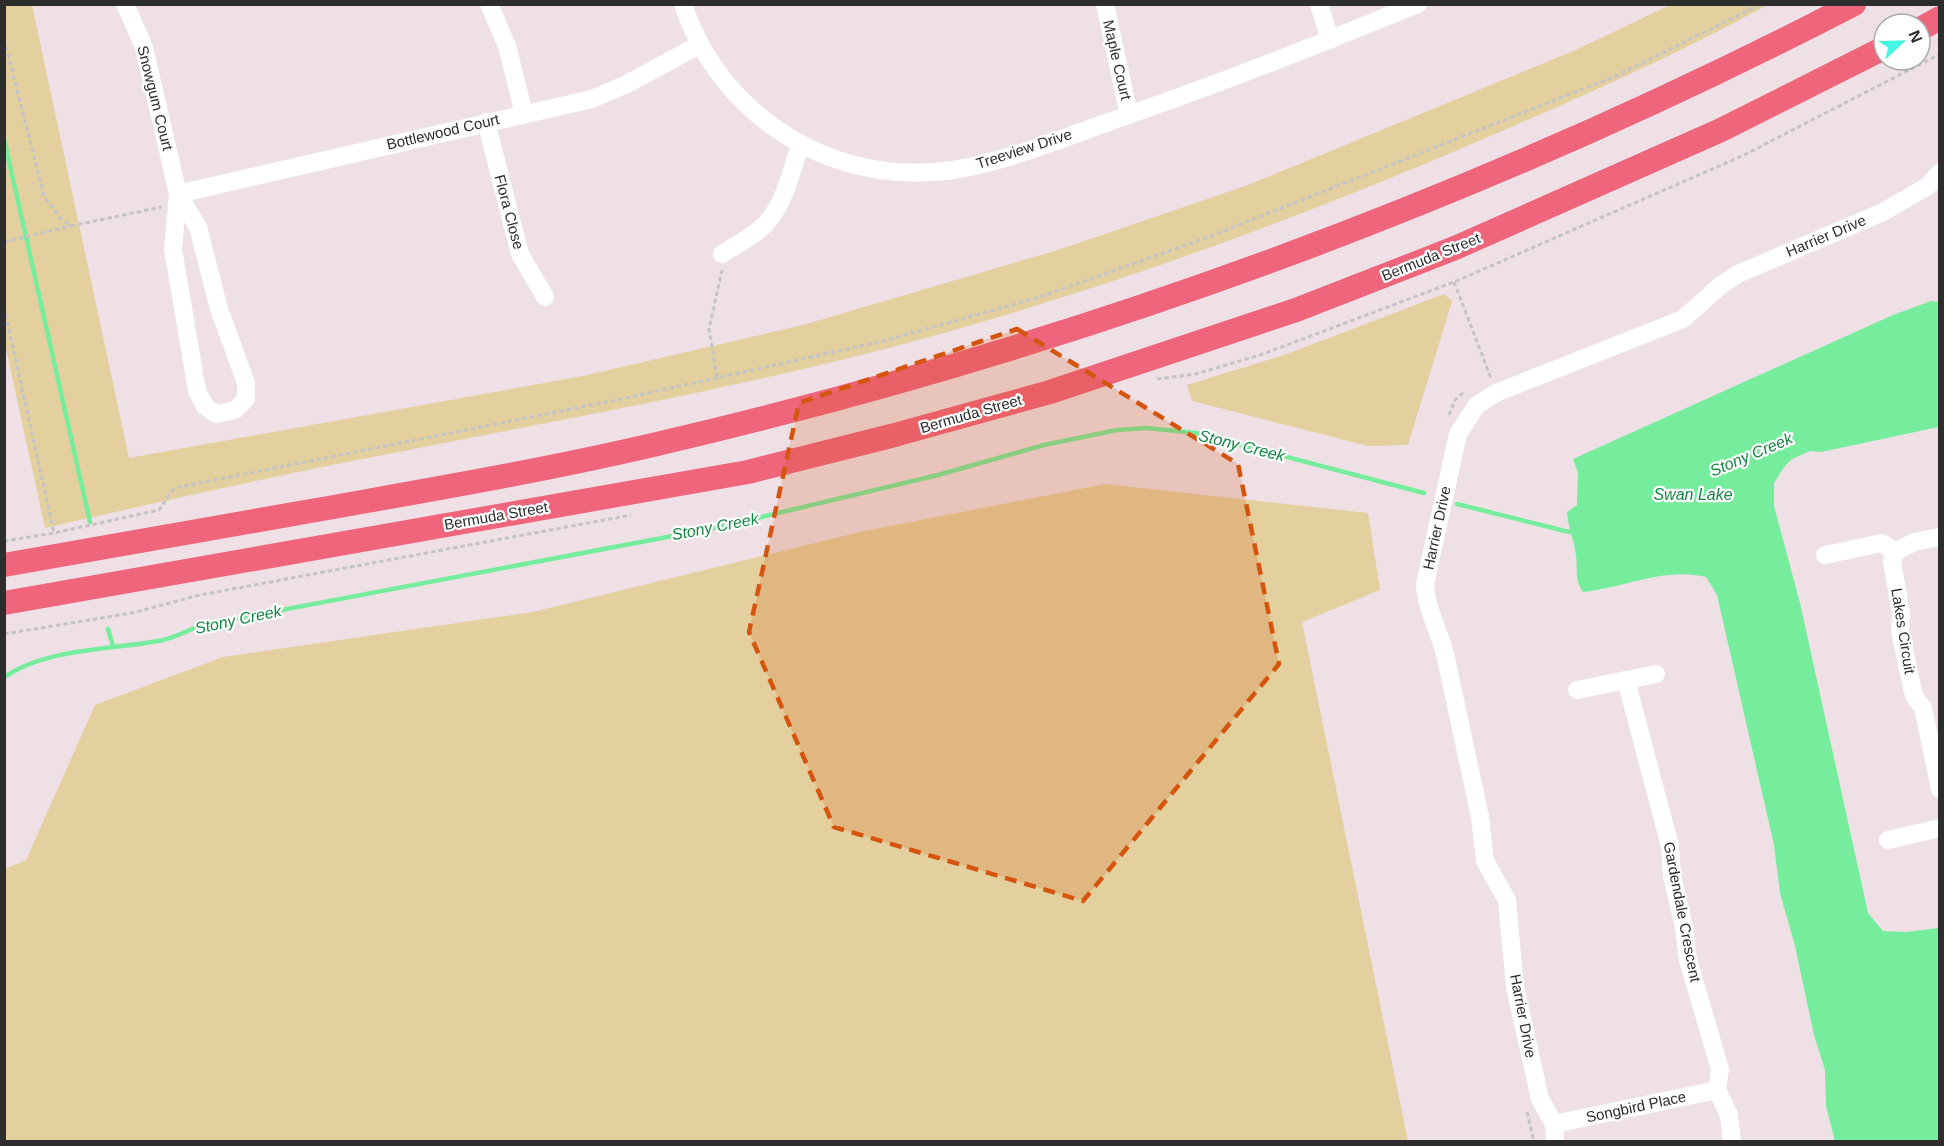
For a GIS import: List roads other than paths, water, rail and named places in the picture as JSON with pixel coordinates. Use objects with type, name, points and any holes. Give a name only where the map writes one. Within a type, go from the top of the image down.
[{"type":"main road","points":[[4,565],[483,480],[627,450],[892,383],[1026,344],[1196,289],[1454,191],[1665,98],[1854,4]]},
{"type":"main road","name":"Bermuda Street","points":[[4,603],[748,472],[1040,395],[1296,310],[1477,239],[1721,130],[1872,54]]},
{"type":"street","name":"Snowgum Court","points":[[124,4],[144,47],[178,194]]},
{"type":"street","points":[[489,4],[507,46],[524,114]]},
{"type":"street","name":"Treeview Drive","points":[[683,4],[699,45],[715,71],[738,98],[776,132],[800,145],[853,165],[886,171],[927,173],[951,171],[996,160],[1130,115],[1212,86],[1418,4]]},
{"type":"street","name":"Maple Court","points":[[1105,4],[1130,115]]},
{"type":"street","points":[[1319,4],[1330,40]]},
{"type":"street","name":"Bottlewood Court","points":[[178,194],[572,104],[609,93],[699,45]]},
{"type":"street","name":"Flora Close","points":[[486,122],[517,244],[531,276],[545,297]]},
{"type":"street","points":[[722,254],[759,231],[768,220],[784,193],[800,145]]},
{"type":"street","name":"Harrier Drive","points":[[1555,1133],[1540,1099],[1515,987],[1507,900],[1485,861],[1482,825],[1440,632],[1425,597],[1425,584],[1458,434],[1477,405],[1496,393],[1683,320],[1720,285],[1738,274],[1883,212],[1936,181]]},
{"type":"street","points":[[178,194],[198,227],[219,309],[246,383],[246,399],[235,410],[216,414],[205,406],[198,391],[173,249],[178,194]]},
{"type":"street","points":[[1825,555],[1882,543],[1895,552],[1914,542],[1940,537]]},
{"type":"street","name":"Lakes Circuit","points":[[1895,552],[1892,561],[1901,614],[1900,631],[1914,696],[1923,708],[1940,789]]},
{"type":"street","points":[[1577,690],[1656,674]]},
{"type":"street","name":"Gardendale Crescent","points":[[1626,680],[1670,846],[1672,876],[1689,960],[1720,1069],[1717,1090],[1730,1115],[1732,1142]]},
{"type":"street","points":[[1887,840],[1940,828]]},
{"type":"street","name":"Songbird Place","points":[[1555,1133],[1717,1090]]},
{"type":"water","name":"Swan Lake","points":[[1931,301],[1939,302],[1939,427],[1821,452],[1810,451],[1792,459],[1774,483],[1774,506],[1800,603],[1868,913],[1883,931],[1906,932],[1939,928],[1939,1141],[1835,1141],[1826,1106],[1825,1070],[1814,1035],[1795,946],[1780,893],[1774,845],[1717,595],[1706,577],[1690,575],[1659,576],[1583,592],[1577,579],[1576,555],[1567,512],[1577,505],[1578,473],[1573,459],[1893,315]]},
{"type":"waterway","points":[[4,139],[90,522]]},
{"type":"waterway","name":"Stony Creek","points":[[4,677],[21,667],[59,655],[164,640],[202,625],[715,528],[938,475],[1044,445],[1117,430],[1147,428],[1196,433],[1424,493]]},
{"type":"waterway","name":"Stony Creek","points":[[1457,504],[1569,532],[1574,530]]},
{"type":"waterway","points":[[108,629],[113,646]]}]
